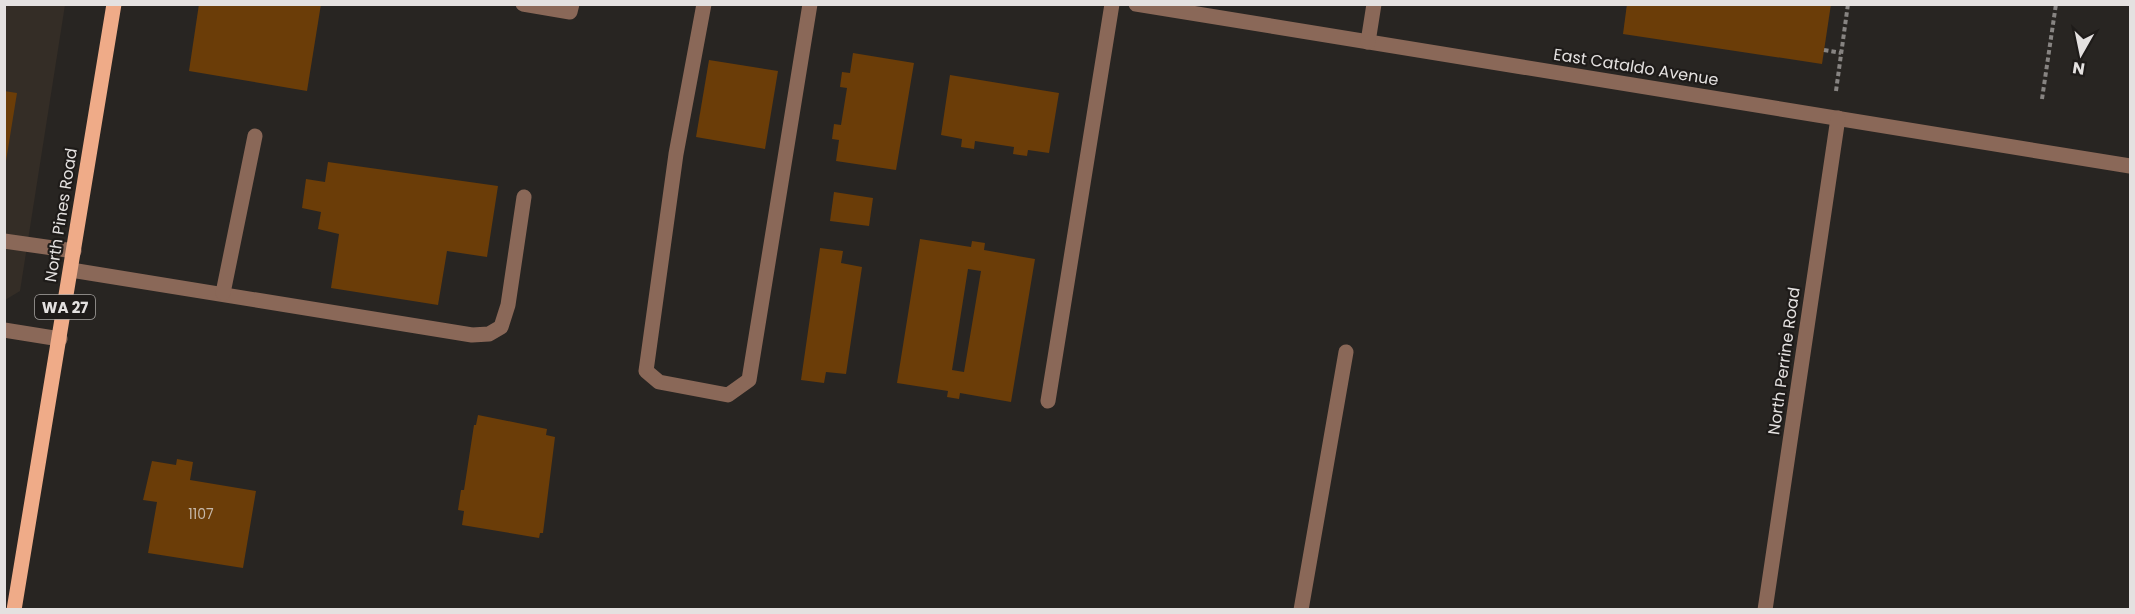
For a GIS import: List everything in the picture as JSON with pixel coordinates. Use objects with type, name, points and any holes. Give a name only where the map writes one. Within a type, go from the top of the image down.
[{"type":"main road","name":"North Pines Road","points":[[14,609],[114,4]]},
{"type":"street","points":[[523,4],[570,12],[572,4]]},
{"type":"street","points":[[704,4],[676,154],[646,371],[659,382],[728,395],[749,380],[810,4]]},
{"type":"street","points":[[1048,401],[1112,4]]},
{"type":"street","name":"East Cataldo Avenue","points":[[1136,4],[1166,7],[1368,42],[2130,165]]},
{"type":"street","points":[[1368,42],[1374,4]]},
{"type":"street","name":"North Perrine Road","points":[[1765,609],[1838,118]]},
{"type":"street","points":[[223,293],[255,136]]},
{"type":"street","points":[[71,270],[472,335],[489,334],[501,327],[508,305],[524,197]]},
{"type":"street","points":[[4,241],[74,252]]},
{"type":"street","points":[[4,330],[60,339]]},
{"type":"street","points":[[1301,609],[1346,352]]},
{"type":"path","points":[[1836,91],[1848,4]]},
{"type":"path","points":[[2042,99],[2056,4]]},
{"type":"path","points":[[1824,50],[1841,53]]},
{"type":"shaded area","points":[[4,5],[65,5],[20,291],[5,300]]},
{"type":"building","points":[[199,4],[321,4],[307,91],[189,71]]},
{"type":"building","points":[[1627,4],[1831,4],[1822,64],[1623,34]]},
{"type":"building","points":[[853,53],[914,63],[896,170],[836,161],[839,140],[832,139],[834,124],[841,125],[847,88],[840,87],[842,72],[850,73]]},
{"type":"building","points":[[709,60],[778,71],[765,149],[696,137]]},
{"type":"building","points":[[950,75],[1059,93],[1049,153],[1028,150],[1027,156],[1013,154],[1014,147],[975,141],[974,149],[961,147],[962,139],[941,135]]},
{"type":"building","points":[[4,91],[17,93],[6,161],[4,161]]},
{"type":"building","points":[[328,162],[498,186],[487,257],[447,251],[438,305],[331,288],[339,234],[318,229],[321,212],[302,208],[306,179],[325,182]]},
{"type":"building","points":[[834,192],[873,198],[869,226],[830,221]]},
{"type":"building","points":[[920,239],[971,247],[972,241],[985,243],[984,250],[1035,259],[1011,402],[960,393],[959,399],[947,397],[948,391],[897,383]],"holes":[[[968,269],[981,271],[964,372],[952,370]]]},
{"type":"building","points":[[820,248],[843,251],[841,263],[862,267],[846,374],[826,372],[824,383],[801,380]]},
{"type":"building","points":[[478,415],[547,429],[546,435],[555,437],[543,533],[540,533],[539,538],[462,525],[464,511],[458,510],[461,490],[464,490],[474,425],[476,425]]},
{"type":"building","points":[[177,459],[193,462],[190,480],[256,491],[243,568],[148,553],[157,502],[143,500],[152,461],[176,465]]}]
